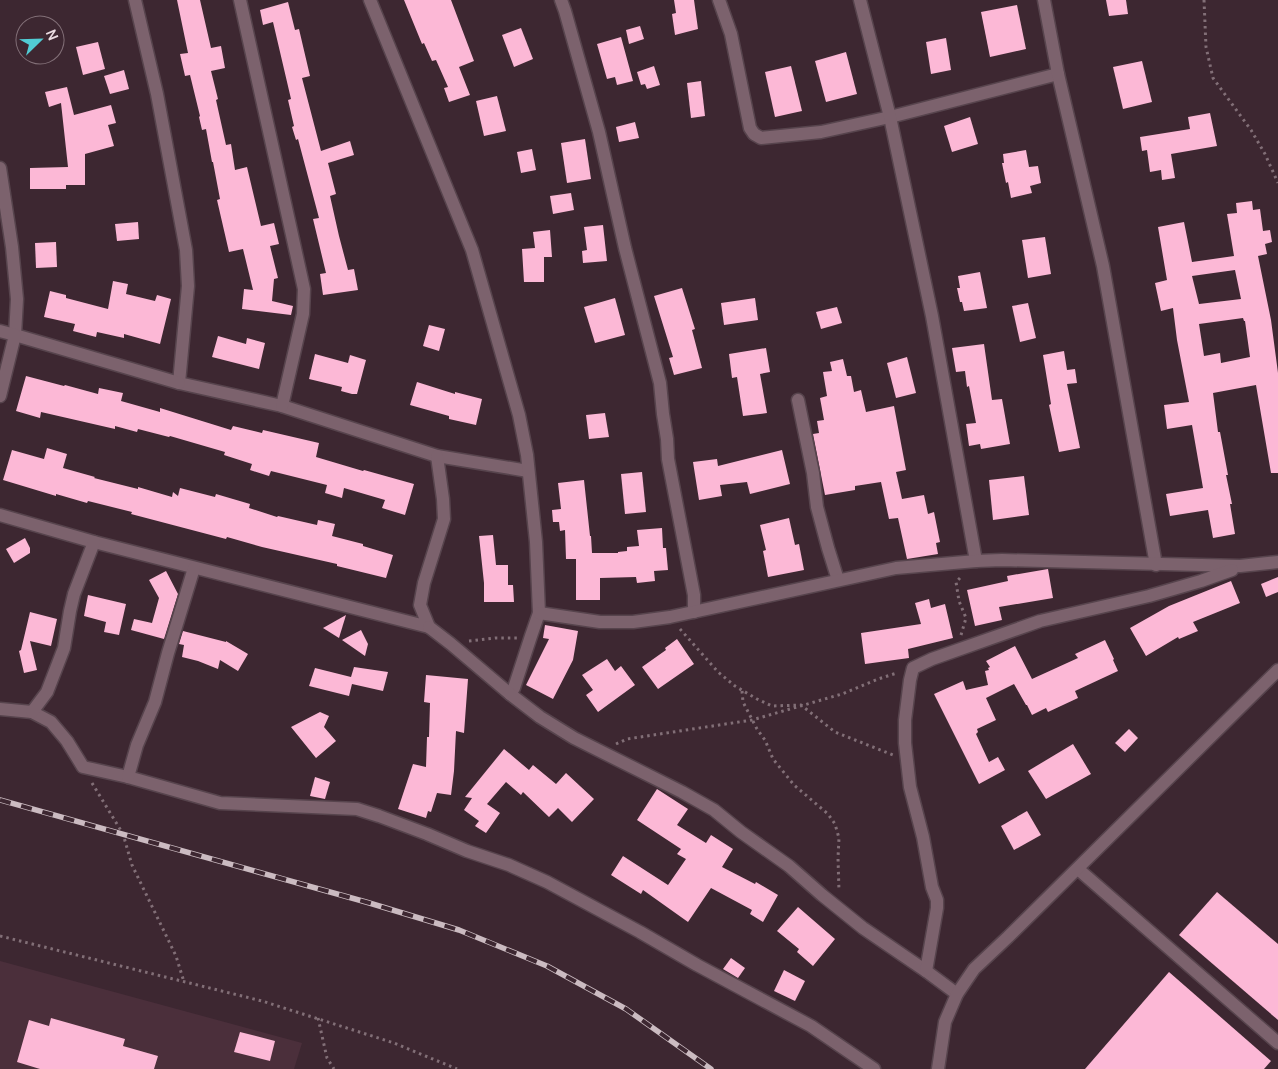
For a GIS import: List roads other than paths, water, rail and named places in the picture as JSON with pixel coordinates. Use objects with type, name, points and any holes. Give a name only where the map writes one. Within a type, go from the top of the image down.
[{"type":"street","points":[[135,0],[157,94],[186,250],[188,286],[179,383]]},
{"type":"street","points":[[240,0],[304,289],[303,314],[282,406]]},
{"type":"street","points":[[370,0],[472,250],[519,415],[527,455],[536,542],[540,613],[514,688],[510,694]]},
{"type":"street","points":[[561,0],[599,132],[625,248],[660,383],[668,460],[694,595],[694,612]]},
{"type":"street","points":[[719,0],[731,34],[750,128],[754,134],[761,138],[821,132],[890,118],[1058,74]]},
{"type":"street","points":[[860,0],[890,118],[932,316],[976,561]]},
{"type":"street","points":[[1044,0],[1058,74],[1103,266],[1156,565]]},
{"type":"street","points":[[0,168],[12,247],[17,299],[14,335],[0,396]]},
{"type":"street","points":[[0,331],[179,383],[282,406],[437,456],[528,471]]},
{"type":"street","points":[[798,400],[813,474],[817,507],[838,580]]},
{"type":"street","points":[[429,627],[420,605],[424,583],[444,519],[437,456]]},
{"type":"street","points":[[0,515],[94,542],[429,627],[540,717],[574,738],[714,810],[789,866],[863,928],[957,994]]},
{"type":"street","points":[[32,712],[47,692],[64,648],[74,594],[94,542]]},
{"type":"street","points":[[540,613],[600,622],[633,622],[670,617],[896,568],[976,561],[1240,566],[1278,562]]},
{"type":"street","points":[[926,971],[937,900],[932,887],[923,837],[910,787],[906,756],[905,720],[913,668],[948,653],[1040,621],[1149,596],[1201,581],[1240,566]]},
{"type":"street","points":[[128,778],[137,745],[155,702],[194,568]]},
{"type":"street","points":[[938,1069],[945,1022],[957,994],[974,969],[1078,869],[1278,670]]},
{"type":"street","points":[[0,710],[32,712],[51,722],[67,741],[83,767],[220,804],[357,809],[509,865],[547,882],[811,1026],[874,1069]]},
{"type":"street","points":[[1078,869],[1278,1043]]},
{"type":"railway","points":[[0,800],[366,902],[459,930],[547,966],[626,1009],[711,1069]]}]
